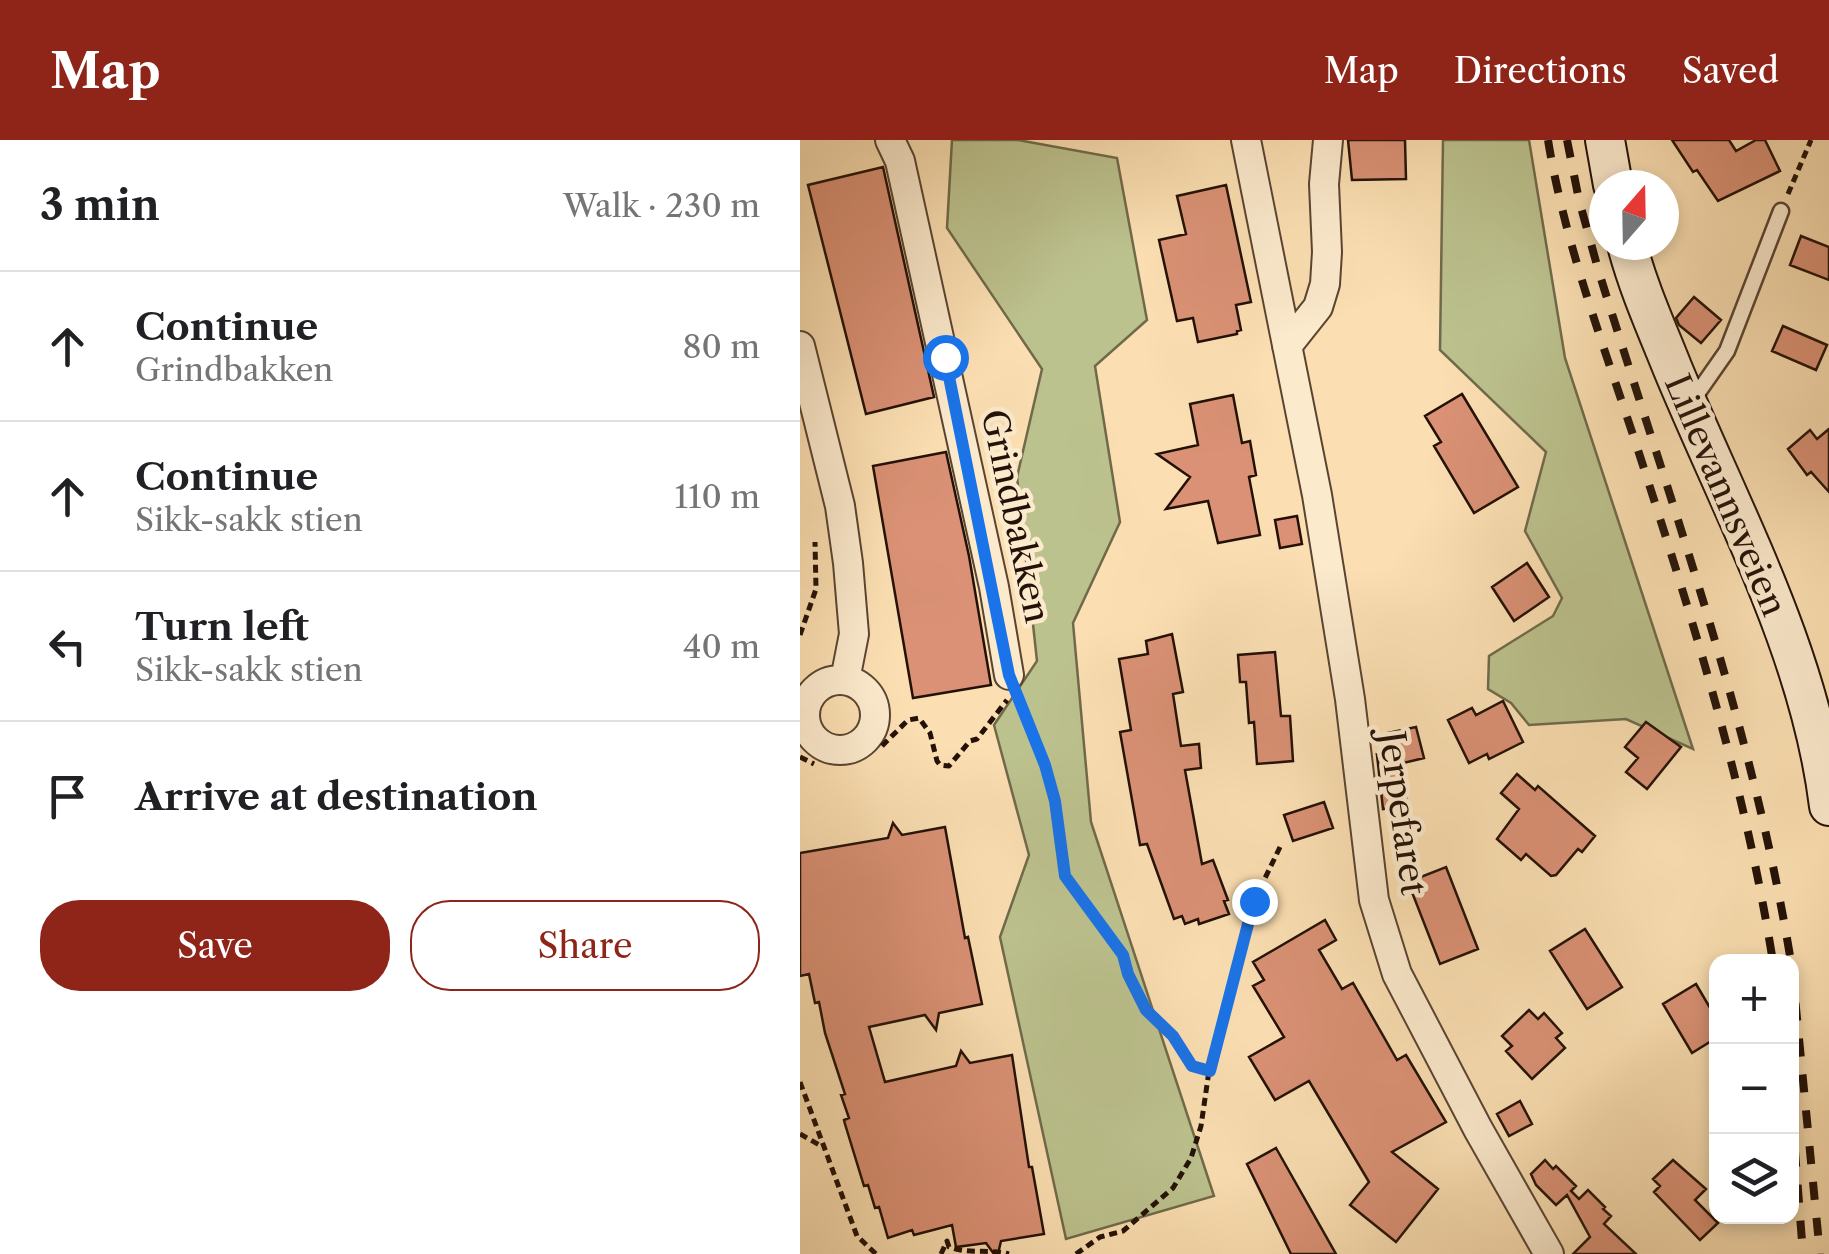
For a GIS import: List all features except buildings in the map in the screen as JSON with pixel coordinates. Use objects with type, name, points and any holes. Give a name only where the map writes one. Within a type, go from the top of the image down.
[{"type":"street","name":"Grindbakken","points":[[890,140],[900,161],[945,357],[1012,683]]},
{"type":"street","name":"Jerpefaret","points":[[1246,140],[1317,494],[1350,699],[1374,900],[1396,974],[1549,1254]]},
{"type":"street","points":[[1287,346],[1318,307],[1325,284],[1328,252],[1324,184],[1328,140]]},
{"type":"street","points":[[1605,140],[1610,170]]},
{"type":"street","name":"Lillevannsveien","points":[[1632,260],[1646,305],[1790,646],[1810,712],[1829,806]]},
{"type":"street","points":[[800,346],[840,506],[848,564],[854,634],[845,680]]},
{"type":"lane","points":[[1688,406],[1727,351],[1781,211]]},
{"type":"path","points":[[1781,211],[1811,140]]},
{"type":"path","points":[[800,635],[816,589],[815,535]]},
{"type":"path","points":[[882,746],[908,720],[919,718],[930,733],[937,762],[950,766],[970,741],[977,740],[1012,683]]},
{"type":"path","points":[[1012,683],[1055,801],[1065,876],[1123,955],[1146,1010],[1173,1036],[1192,1066],[1210,1071]]},
{"type":"path","points":[[800,756],[814,764]]},
{"type":"path","points":[[1076,1254],[1100,1237],[1124,1230],[1173,1188],[1191,1158],[1254,901],[1281,846]]},
{"type":"path","points":[[800,1082],[857,1236],[876,1254]]},
{"type":"path","points":[[800,1134],[824,1148]]},
{"type":"path","points":[[941,1254],[947,1241],[949,1247],[964,1253],[982,1250],[1009,1254]]},
{"type":"green space","points":[[952,140],[1018,140],[1117,158],[1147,320],[1095,366],[1120,522],[1073,623],[1091,822],[1214,1196],[1066,1239],[1000,937],[1029,855],[994,725],[1037,661],[1017,477],[1042,369],[947,228]]},
{"type":"green space","points":[[1443,140],[1529,140],[1565,358],[1693,749],[1626,719],[1529,725],[1511,703],[1488,689],[1489,656],[1553,616],[1562,598],[1525,531],[1546,452],[1440,350]]},
{"type":"railway","points":[[1548,140],[1575,257],[1715,702],[1748,831],[1772,954]]},
{"type":"railway","points":[[1567,140],[1598,269],[1732,698],[1789,954]]},
{"type":"railway","points":[[1799,1039],[1820,1254]]},
{"type":"railway","points":[[1794,1134],[1803,1254]]},
{"type":"route","points":[[945,357],[1009,675],[1045,765],[1055,801],[1065,876],[1123,955],[1146,1010],[1173,1036],[1192,1066],[1210,1071],[1254,901]]}]
